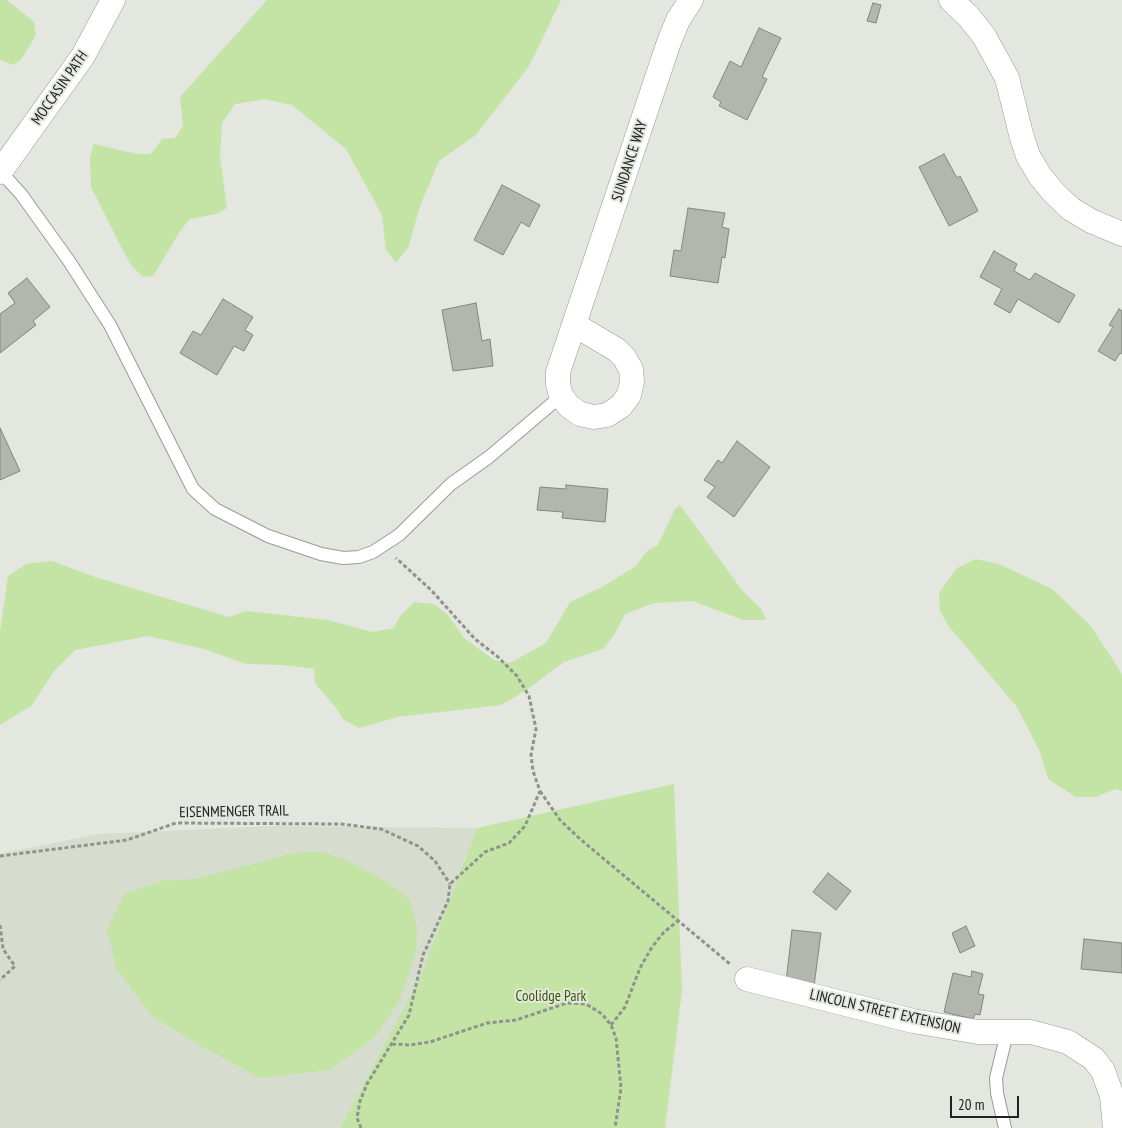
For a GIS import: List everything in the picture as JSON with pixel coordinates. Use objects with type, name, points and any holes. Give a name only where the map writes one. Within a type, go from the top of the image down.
[{"type":"street","name":"MOCCASIN PATH","points":[[0,171],[83,56],[113,0]]},
{"type":"street","name":"SUNDANCE WAY","points":[[561,396],[558,372],[576,325],[669,42],[678,20],[691,0]]},
{"type":"street","points":[[951,0],[968,16],[984,36],[1008,78],[1028,156],[1040,176],[1071,209],[1091,221],[1122,234]]},
{"type":"street","points":[[561,396],[569,406],[580,414],[594,417],[607,415],[621,406],[629,395],[632,382],[630,369],[621,354],[576,325]]},
{"type":"street","name":"LINCOLN STREET EXTENSION","points":[[748,979],[956,1030],[1006,1033],[1031,1032],[1068,1042],[1094,1059],[1103,1070],[1110,1090],[1115,1128]]},
{"type":"lane","points":[[0,171],[21,194],[70,261],[110,325],[150,402],[185,477],[202,500],[238,522],[268,536],[321,554],[343,558],[359,557],[387,544],[451,484],[488,457],[561,396]]},
{"type":"lane","points":[[1005,1128],[996,1078],[1006,1033]]},
{"type":"path","points":[[387,544],[398,561],[431,590],[475,639],[498,657],[517,676],[529,696],[536,730],[531,755],[533,771],[540,791],[560,820],[748,979]]},
{"type":"path","points":[[361,1128],[357,1118],[360,1101],[409,1015],[423,954],[448,901],[450,884],[485,852],[510,842],[515,837],[525,826],[540,791]]},
{"type":"path","name":"EISENMENGER TRAIL","points":[[0,856],[127,840],[176,823],[341,824],[381,830],[418,846],[436,861],[450,884]]},
{"type":"path","points":[[611,1025],[625,1006],[640,968],[652,947],[664,932],[678,921]]},
{"type":"path","points":[[0,925],[3,950],[15,966],[0,980]]},
{"type":"path","points":[[392,1044],[410,1045],[430,1042],[487,1023],[516,1020],[566,1003],[586,1004],[602,1014],[611,1025],[616,1038],[621,1088],[615,1128]]},
{"type":"shaded area","points":[[273,826],[477,828],[421,976],[340,1128],[0,1128],[0,854],[98,834]]},
{"type":"green space","points":[[0,0],[7,0],[34,22],[36,35],[22,58],[14,65],[0,60]]},
{"type":"green space","points":[[267,0],[561,0],[529,66],[476,135],[439,161],[420,206],[408,248],[396,263],[386,250],[382,215],[346,149],[292,105],[264,99],[235,104],[222,123],[220,157],[227,208],[216,214],[190,219],[181,230],[153,276],[143,277],[131,265],[91,187],[90,157],[94,144],[137,154],[151,154],[162,139],[175,138],[183,126],[180,97]]},
{"type":"green space","points":[[680,505],[742,590],[762,610],[766,620],[743,620],[693,601],[654,603],[625,614],[614,635],[603,649],[564,662],[525,691],[501,705],[398,717],[359,728],[343,719],[315,683],[314,669],[284,665],[246,664],[204,649],[148,636],[75,650],[54,671],[32,705],[0,725],[0,632],[8,576],[26,564],[52,561],[95,577],[229,617],[246,611],[328,620],[372,632],[394,628],[400,616],[414,602],[434,604],[448,615],[464,638],[494,660],[510,663],[546,643],[570,602],[602,587],[636,566],[646,552],[658,545],[675,509]]},
{"type":"green space","points":[[976,559],[999,564],[1052,589],[1090,625],[1117,666],[1122,675],[1122,791],[1115,789],[1096,797],[1076,797],[1048,779],[1040,752],[1017,707],[950,628],[940,611],[939,593],[957,568]]},
{"type":"green space","name":"Coolidge Park","points":[[674,784],[682,991],[665,1128],[340,1128],[421,976],[477,828]]},
{"type":"green space","points":[[298,852],[322,852],[346,860],[392,885],[410,900],[417,927],[416,952],[399,1002],[373,1039],[329,1070],[260,1078],[208,1050],[152,1016],[116,968],[107,930],[125,894],[161,881],[196,879]]},
{"type":"building","points":[[873,3],[881,5],[876,23],[867,21]]},
{"type":"building","points":[[759,28],[781,38],[762,77],[767,79],[747,120],[719,106],[721,102],[713,97],[730,61],[741,67]]},
{"type":"building","points":[[944,154],[957,178],[960,176],[978,211],[949,226],[919,167]]},
{"type":"building","points":[[502,185],[540,205],[529,227],[521,222],[503,255],[474,240]]},
{"type":"building","points":[[688,208],[725,213],[722,227],[729,229],[725,258],[722,257],[718,283],[670,276],[674,250],[681,251]]},
{"type":"building","points":[[994,251],[1017,264],[1014,271],[1030,280],[1035,273],[1075,295],[1059,323],[1018,299],[1010,313],[994,304],[1002,289],[980,277]]},
{"type":"building","points":[[27,278],[50,307],[33,321],[36,325],[0,353],[0,314],[15,303],[8,293]]},
{"type":"building","points":[[223,299],[253,317],[245,330],[253,335],[244,351],[234,346],[217,375],[180,353],[193,331],[201,335]]},
{"type":"building","points":[[476,303],[482,341],[490,339],[493,366],[453,371],[442,310]]},
{"type":"building","points":[[1119,309],[1122,311],[1122,354],[1120,353],[1115,361],[1098,351],[1113,327],[1109,325]]},
{"type":"building","points":[[0,428],[20,471],[0,480]]},
{"type":"building","points":[[737,441],[770,467],[734,517],[707,497],[715,487],[704,480],[718,460],[722,463]]},
{"type":"building","points":[[566,485],[608,489],[605,522],[562,518],[563,512],[537,510],[540,487],[566,489]]},
{"type":"building","points":[[828,873],[851,891],[836,910],[813,892]]},
{"type":"building","points":[[966,926],[975,946],[960,953],[952,933]]},
{"type":"building","points":[[792,930],[821,933],[814,986],[786,982]]},
{"type":"building","points":[[1084,939],[1122,943],[1122,973],[1081,969]]},
{"type":"building","points":[[972,971],[983,974],[978,994],[984,995],[980,1015],[975,1014],[973,1019],[944,1012],[953,973],[971,977]]}]
